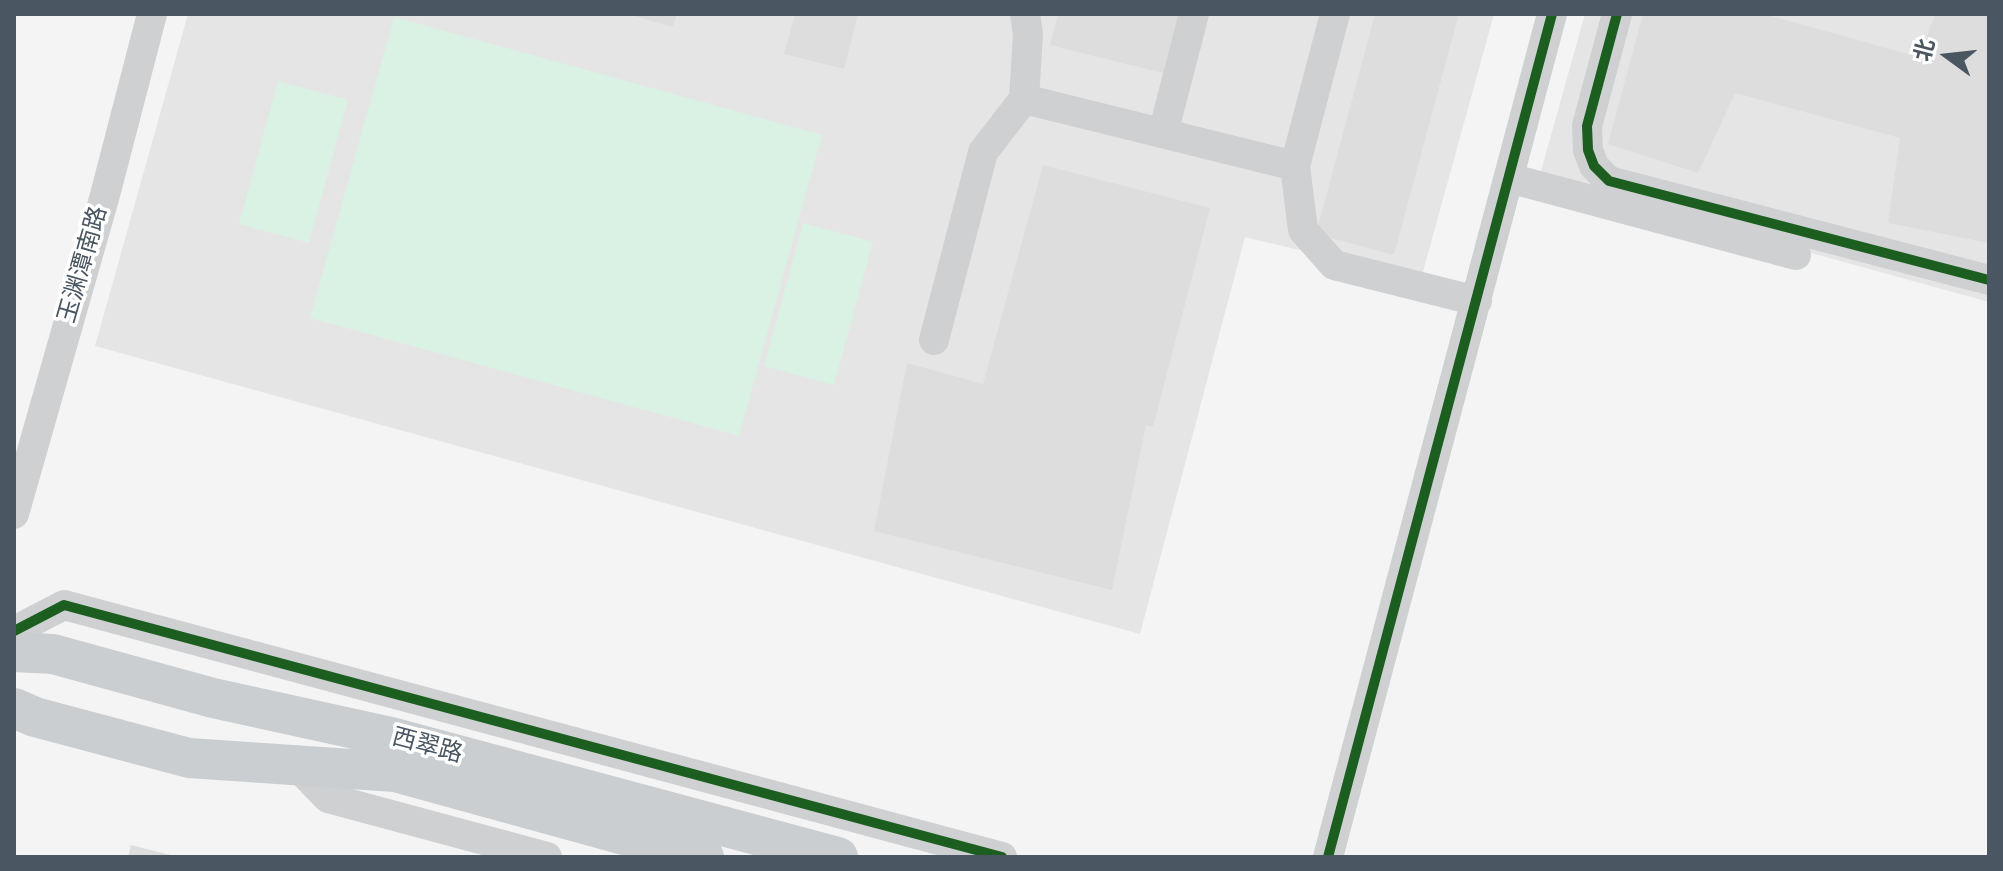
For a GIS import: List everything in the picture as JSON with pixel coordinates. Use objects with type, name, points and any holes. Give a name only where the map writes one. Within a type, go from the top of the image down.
[{"type":"main road","name":"西翠路","points":[[14,652],[53,654],[213,698],[391,737],[838,857]]},
{"type":"main road","name":"西翠路","points":[[14,708],[35,717],[189,758],[395,772],[704,857]]},
{"type":"street","name":"玉渊潭南路","points":[[14,514],[105,195],[152,14]]},
{"type":"street","points":[[934,340],[983,152],[1024,99],[1028,34],[1025,14]]},
{"type":"street","points":[[1163,133],[1194,14]]},
{"type":"street","points":[[1335,14],[1295,166],[1303,230],[1334,265],[1477,301]]},
{"type":"street","points":[[1328,857],[1552,14]]},
{"type":"street","points":[[1617,14],[1587,126],[1588,150],[1594,166],[1609,181],[1989,280]]},
{"type":"street","points":[[1024,99],[1295,166]]},
{"type":"street","points":[[1509,178],[1796,255]]},
{"type":"street","points":[[14,631],[64,605],[1002,857]]},
{"type":"street","points":[[297,766],[328,798],[547,857]]},
{"type":"shaded area","points":[[188,14],[1494,14],[1421,279],[1245,237],[1140,634],[95,346]]},
{"type":"shaded area","points":[[1585,14],[1989,14],[1989,302],[1539,178]]},
{"type":"green space","points":[[394,17],[822,135],[739,436],[310,318]]},
{"type":"green space","points":[[278,81],[348,100],[309,243],[239,224]]},
{"type":"green space","points":[[803,223],[873,242],[834,385],[764,366]]},
{"type":"building","points":[[627,14],[677,14],[673,27]]},
{"type":"building","points":[[795,14],[858,14],[844,69],[784,54]]},
{"type":"building","points":[[1058,14],[1182,14],[1167,74],[1050,45]]},
{"type":"building","points":[[1375,14],[1448,14],[1458,17],[1394,255],[1316,234]]},
{"type":"building","points":[[1643,14],[1764,14],[1919,57],[1935,14],[1989,14],[1989,243],[1888,223],[1900,138],[1735,93],[1698,173],[1608,144]]},
{"type":"building","points":[[1043,165],[1210,208],[1153,427],[1146,425],[1112,590],[874,531],[907,363],[983,384]]},
{"type":"building","points":[[131,845],[175,856],[175,857],[128,857]]},
{"type":"cycle path","points":[[1328,857],[1552,14]]},
{"type":"cycle path","points":[[1617,14],[1587,126],[1588,150],[1594,166],[1609,181],[1989,280]]},
{"type":"cycle path","points":[[14,631],[64,605],[1002,857]]}]
